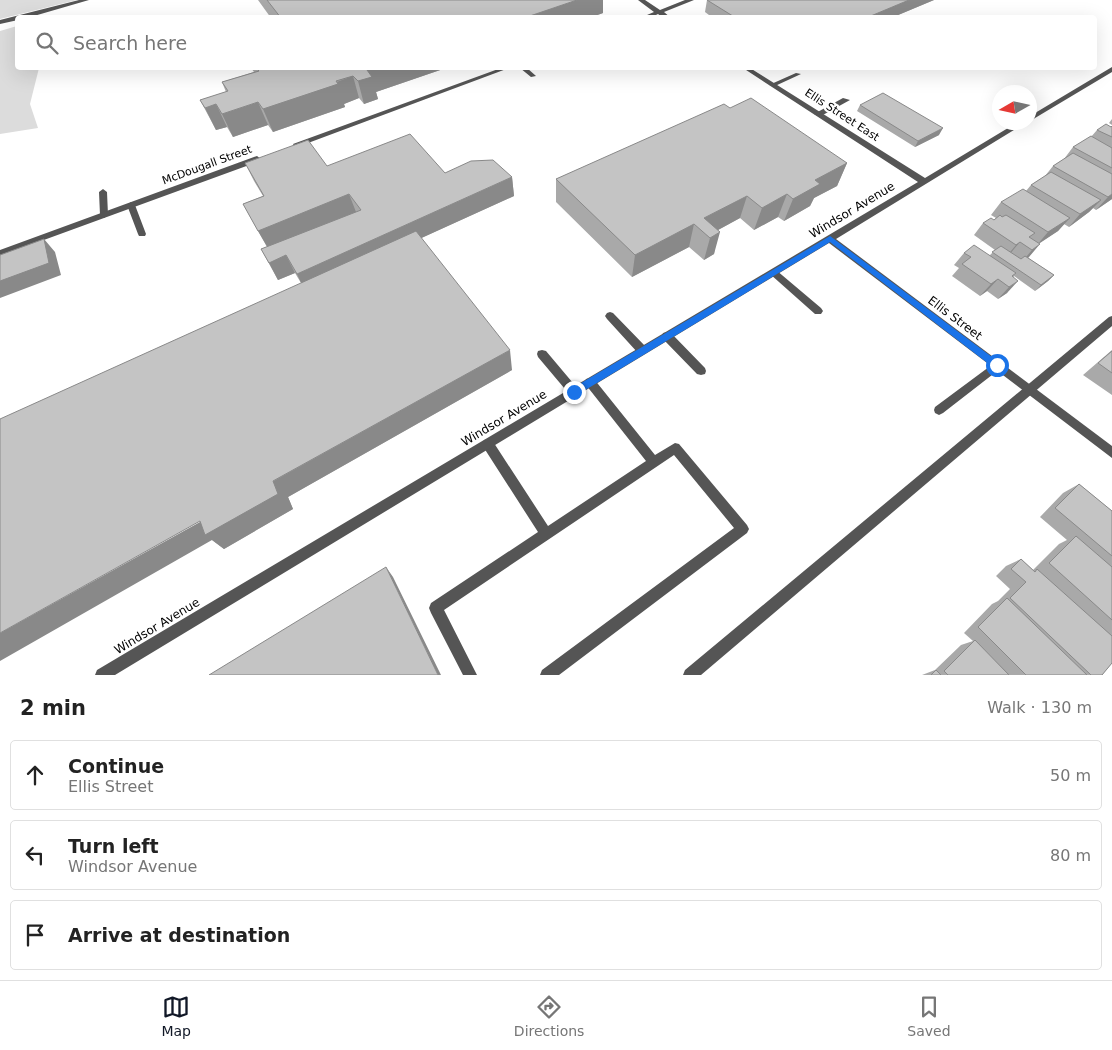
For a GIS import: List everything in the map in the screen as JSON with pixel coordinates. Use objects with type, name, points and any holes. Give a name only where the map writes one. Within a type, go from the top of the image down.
[{"type":"street","points":[[29,15],[86,0]]},
{"type":"street","points":[[641,0],[664,15]]},
{"type":"street","points":[[651,15],[691,0]]},
{"type":"street","points":[[0,22],[15,19]]},
{"type":"street","points":[[291,146],[500,70]]},
{"type":"street","points":[[526,70],[533,76]]},
{"type":"street","name":"Ellis Street East","points":[[749,70],[925,182]]},
{"type":"street","points":[[1037,115],[1112,70]]},
{"type":"street","points":[[773,85],[798,74]]},
{"type":"street","points":[[818,114],[846,100]]},
{"type":"street","name":"Windsor Avenue","points":[[102,675],[1011,130]]},
{"type":"street","name":"McDougall Street","points":[[0,253],[263,157]]},
{"type":"street","points":[[103,192],[104,215]]},
{"type":"street","points":[[131,205],[142,234]]},
{"type":"street","name":"Ellis Street","points":[[830,238],[1112,453]]},
{"type":"street","points":[[774,272],[818,311]]},
{"type":"street","points":[[610,316],[642,350]]},
{"type":"street","points":[[690,675],[1112,320]]},
{"type":"street","points":[[667,336],[701,372]]},
{"type":"street","points":[[542,354],[574,392]]},
{"type":"street","points":[[939,410],[997,365]]},
{"type":"street","points":[[590,382],[654,463]]},
{"type":"street","points":[[488,444],[547,535]]},
{"type":"street","points":[[470,675],[436,608],[675,448],[743,529],[547,675]]},
{"type":"shaded area","points":[[0,0],[77,0],[15,15],[0,19]]},
{"type":"shaded area","points":[[15,27],[15,70],[38,70],[30,104],[38,128],[0,134],[0,31]]},
{"type":"building","points":[[267,0],[577,0],[533,15],[279,15]]},
{"type":"building","points":[[707,0],[909,0],[873,15],[731,15]]},
{"type":"building","points":[[367,70],[372,77],[358,81],[353,76],[336,81],[338,84],[263,109],[258,102],[222,114],[216,104],[205,108],[200,100],[228,91],[222,82],[259,71]]},
{"type":"building","points":[[883,93],[943,128],[918,141],[860,105]]},
{"type":"building","points":[[751,98],[847,163],[815,180],[820,184],[793,199],[787,194],[762,208],[747,196],[704,218],[720,232],[710,238],[694,224],[635,255],[556,179],[724,104],[730,108]]},
{"type":"building","points":[[1106,124],[1112,126],[1112,137],[1097,130]]},
{"type":"building","points":[[410,134],[445,173],[471,161],[493,160],[512,177],[297,274],[286,255],[269,263],[261,249],[361,210],[349,194],[258,231],[243,204],[264,196],[245,163],[308,140],[327,166]]},
{"type":"building","points":[[1091,136],[1112,148],[1112,168],[1073,147]]},
{"type":"building","points":[[1073,153],[1112,174],[1112,194],[1108,197],[1053,166]]},
{"type":"building","points":[[1051,172],[1101,200],[1080,214],[1031,185]]},
{"type":"building","points":[[1023,189],[1070,218],[1048,232],[1001,202]]},
{"type":"building","points":[[1000,215],[1002,217],[1006,215],[1035,233],[1029,237],[1040,244],[1032,250],[1020,242],[1016,245],[983,223],[991,218],[994,220]]},
{"type":"building","points":[[416,231],[510,350],[273,481],[278,494],[205,535],[200,521],[0,633],[0,419]]},
{"type":"building","points":[[44,239],[49,263],[0,281],[0,255]]},
{"type":"building","points":[[974,245],[1016,273],[1012,276],[1018,281],[1009,287],[998,279],[991,284],[962,264],[971,257],[964,253]]},
{"type":"building","points":[[1001,246],[1021,259],[1025,256],[1054,275],[1041,285],[992,252]]},
{"type":"building","points":[[1112,351],[1112,373],[1098,363]]},
{"type":"building","points":[[1079,484],[1112,511],[1112,556],[1055,508]]},
{"type":"building","points":[[1076,536],[1112,567],[1112,620],[1049,563]]},
{"type":"building","points":[[1021,559],[1035,572],[1037,569],[1112,636],[1112,663],[1102,675],[1091,675],[1010,598],[1026,582],[1011,569]]},
{"type":"building","points":[[386,567],[438,675],[209,675]]},
{"type":"building","points":[[1007,598],[1087,675],[1026,675],[978,627]]},
{"type":"building","points":[[975,640],[1009,675],[948,675],[944,671]]},
{"type":"building","points":[[936,670],[941,675],[931,675]]},
{"type":"route","points":[[574,392],[830,238],[997,365]]}]
